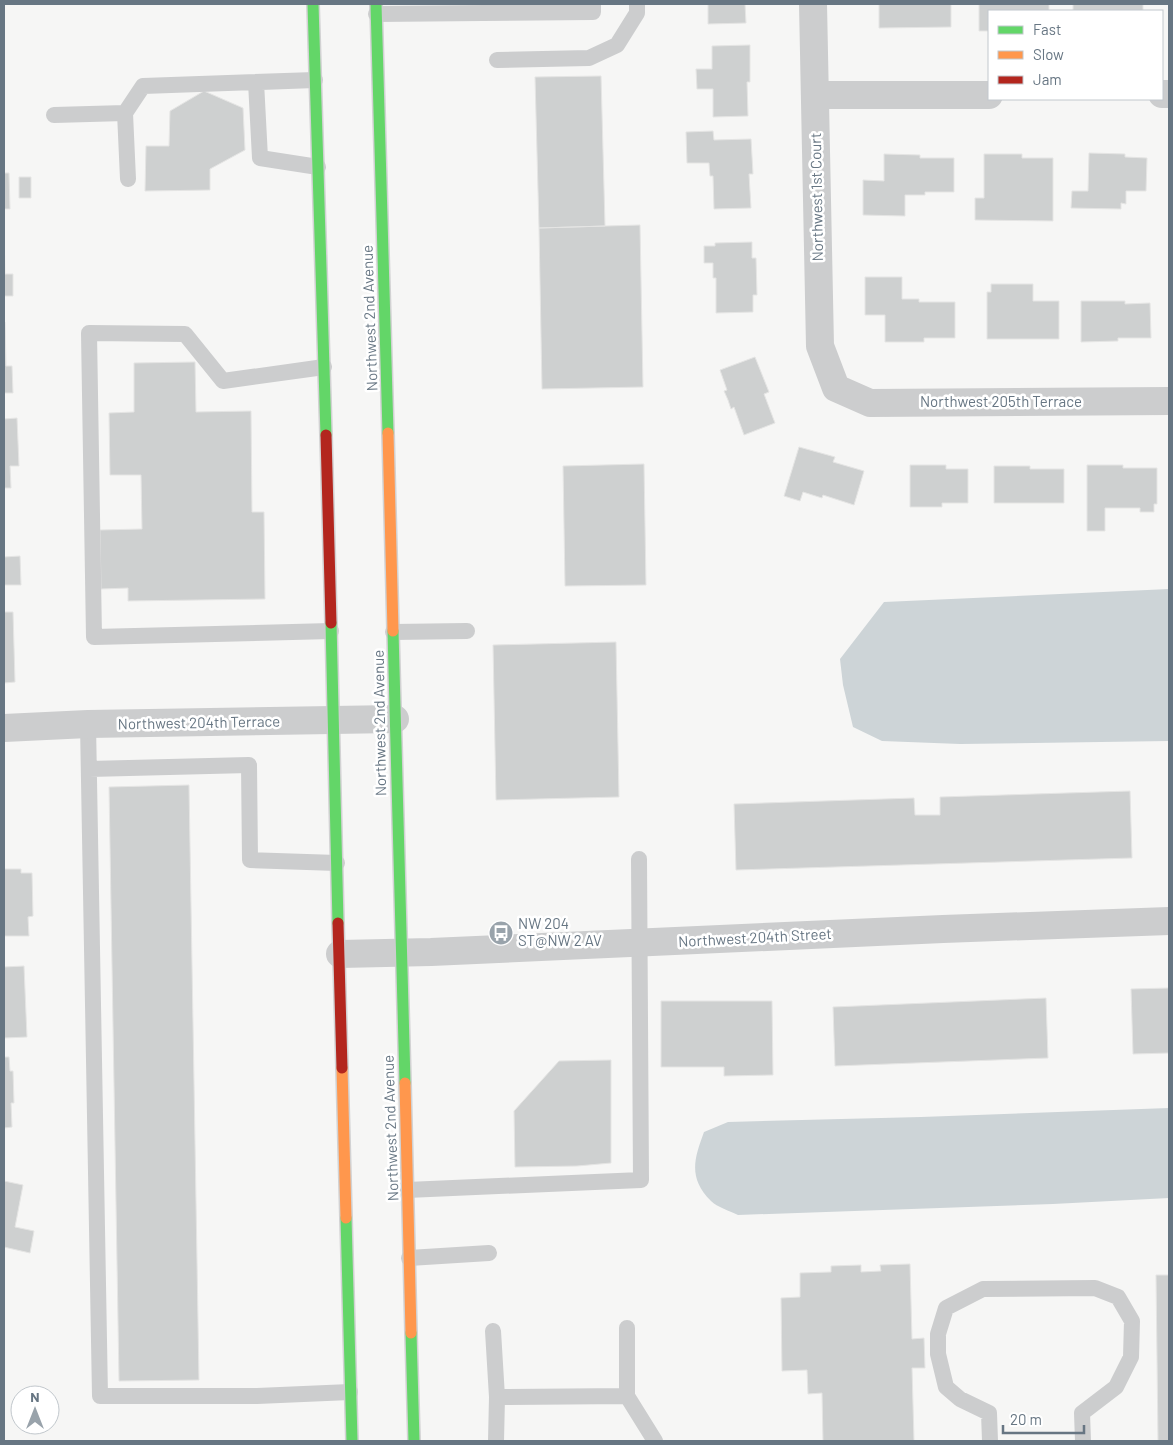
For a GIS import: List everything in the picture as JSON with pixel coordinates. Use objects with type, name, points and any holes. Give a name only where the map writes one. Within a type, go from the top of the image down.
[{"type":"main road","points":[[313,4],[334,721],[352,1441]]},
{"type":"main road","name":"Northwest 2nd Avenue","points":[[376,9],[414,1441]]},
{"type":"street","name":"Northwest 1st Court","points":[[813,4],[820,346],[836,388]]},
{"type":"street","points":[[815,95],[988,95]]},
{"type":"street","name":"Northwest 205th Terrace","points":[[836,388],[870,403],[1169,401]]},
{"type":"street","name":"Northwest 204th Terrace","points":[[4,728],[88,724],[395,719]]},
{"type":"street","name":"Northwest 204th Street","points":[[340,954],[1169,921]]},
{"type":"lane","points":[[376,9],[442,14],[593,12],[593,4]]},
{"type":"lane","points":[[497,60],[589,58],[617,45],[637,13],[637,4]]},
{"type":"lane","points":[[128,179],[126,114],[143,86],[315,80]]},
{"type":"lane","points":[[256,82],[260,158],[318,167]]},
{"type":"lane","points":[[54,115],[126,114]]},
{"type":"lane","points":[[324,367],[223,381],[184,334],[89,333],[94,637],[331,631]]},
{"type":"lane","points":[[393,632],[467,631]]},
{"type":"lane","points":[[88,724],[100,1396],[257,1396],[350,1392]]},
{"type":"lane","points":[[89,769],[249,765],[250,860],[337,863]]},
{"type":"lane","points":[[408,1190],[641,1180],[639,859]]},
{"type":"lane","points":[[409,1258],[489,1253]]},
{"type":"lane","points":[[990,1441],[989,1413],[960,1399],[946,1388],[938,1354],[938,1334],[946,1308],[983,1289],[1095,1288],[1118,1297],[1132,1321],[1131,1357],[1116,1388],[1082,1413],[1083,1441]]},
{"type":"lane","points":[[627,1328],[627,1396],[655,1441]]},
{"type":"lane","points":[[493,1331],[497,1397],[496,1441]]},
{"type":"lane","points":[[497,1397],[627,1396]]},
{"type":"shaded area","points":[[1169,589],[1169,741],[960,744],[882,741],[853,727],[843,685],[840,659],[884,602]]},
{"type":"shaded area","points":[[1169,1108],[1169,1198],[738,1215],[711,1201],[704,1193],[696,1176],[696,1160],[704,1132],[728,1122]]},
{"type":"building","points":[[708,4],[745,4],[746,23],[708,24]]},
{"type":"building","points":[[879,4],[951,4],[951,27],[879,28]]},
{"type":"building","points":[[979,4],[1049,4],[1049,10],[988,10],[988,31],[979,31]]},
{"type":"building","points":[[1073,4],[1143,4],[1143,10],[1073,10]]},
{"type":"building","points":[[750,45],[750,82],[747,82],[748,116],[713,117],[713,89],[697,89],[696,69],[712,69],[712,46]]},
{"type":"building","points":[[601,76],[605,226],[539,228],[535,77]]},
{"type":"building","points":[[204,91],[243,108],[245,150],[210,169],[210,190],[145,191],[146,146],[169,146],[170,111]]},
{"type":"building","points":[[713,131],[714,140],[751,139],[753,174],[749,174],[751,208],[714,209],[713,176],[710,176],[709,163],[687,163],[686,132]]},
{"type":"building","points":[[1089,153],[1125,154],[1125,157],[1147,158],[1146,191],[1126,191],[1126,204],[1121,203],[1121,209],[1071,208],[1072,191],[1088,191]]},
{"type":"building","points":[[884,154],[920,155],[920,158],[954,158],[954,192],[925,192],[925,195],[905,195],[905,216],[863,215],[863,180],[884,181]]},
{"type":"building","points":[[984,154],[1022,154],[1022,158],[1053,158],[1053,221],[975,220],[975,198],[984,198]]},
{"type":"building","points":[[4,173],[9,173],[10,209],[4,209]]},
{"type":"building","points":[[19,177],[31,177],[31,198],[19,198]]},
{"type":"building","points":[[640,225],[643,387],[542,389],[539,228]]},
{"type":"building","points":[[4,233],[5,274],[13,274],[13,296],[4,296]]},
{"type":"building","points":[[752,242],[752,258],[756,258],[757,295],[753,295],[753,312],[716,313],[716,278],[713,278],[713,263],[704,263],[704,246],[715,246],[715,243]]},
{"type":"building","points":[[865,277],[902,277],[902,299],[919,299],[919,302],[955,302],[955,338],[924,338],[924,342],[885,342],[885,315],[865,315]]},
{"type":"building","points":[[991,284],[1033,284],[1033,301],[1059,301],[1059,339],[987,339],[987,292],[991,292]]},
{"type":"building","points":[[1081,301],[1125,301],[1125,304],[1150,303],[1151,338],[1118,338],[1118,341],[1081,342]]},
{"type":"building","points":[[4,322],[6,366],[12,366],[13,393],[4,393]]},
{"type":"building","points":[[755,357],[769,392],[764,394],[775,423],[744,435],[734,407],[731,409],[724,391],[727,390],[720,370]]},
{"type":"building","points":[[195,362],[196,412],[251,411],[252,512],[264,512],[265,599],[128,601],[128,588],[101,589],[100,530],[142,529],[141,475],[110,475],[109,413],[134,412],[134,363]]},
{"type":"building","points":[[17,418],[19,466],[10,466],[11,488],[4,488],[4,419]]},
{"type":"building","points":[[799,447],[835,457],[833,462],[864,471],[854,505],[823,495],[822,498],[803,492],[800,501],[784,496]]},
{"type":"building","points":[[644,464],[646,585],[565,586],[563,466]]},
{"type":"building","points":[[910,465],[946,465],[946,469],[968,469],[968,503],[942,503],[942,507],[910,507]]},
{"type":"building","points":[[1087,465],[1123,465],[1123,468],[1157,468],[1157,504],[1154,504],[1154,512],[1140,512],[1140,508],[1105,508],[1105,531],[1087,531]]},
{"type":"building","points":[[994,466],[1030,466],[1030,469],[1064,469],[1064,503],[994,503]]},
{"type":"building","points":[[20,556],[21,585],[4,585],[4,557]]},
{"type":"building","points":[[4,612],[13,612],[15,682],[4,683]]},
{"type":"building","points":[[616,642],[619,797],[496,800],[493,645]]},
{"type":"building","points":[[189,785],[199,1380],[119,1381],[109,787]]},
{"type":"building","points":[[1130,791],[1132,858],[736,870],[734,804],[914,798],[915,815],[940,815],[940,797]]},
{"type":"building","points":[[4,869],[21,869],[21,873],[32,873],[33,916],[28,917],[29,936],[4,936]]},
{"type":"building","points":[[24,966],[27,1037],[4,1038],[4,967]]},
{"type":"building","points":[[1169,988],[1169,1053],[1133,1054],[1131,989]]},
{"type":"building","points":[[1046,998],[1048,1058],[835,1066],[833,1007]]},
{"type":"building","points":[[661,1001],[772,1001],[773,1075],[724,1076],[724,1067],[661,1067]]},
{"type":"building","points":[[4,1057],[9,1057],[10,1071],[13,1071],[14,1103],[11,1103],[12,1127],[4,1128]]},
{"type":"building","points":[[611,1060],[611,1163],[577,1166],[515,1167],[514,1111],[559,1061]]},
{"type":"building","points":[[4,1181],[23,1185],[15,1227],[34,1231],[30,1253],[4,1247]]},
{"type":"building","points":[[910,1264],[912,1339],[924,1338],[925,1368],[912,1368],[914,1441],[823,1441],[822,1393],[808,1394],[807,1370],[782,1371],[781,1298],[800,1297],[800,1273],[831,1272],[831,1266],[861,1265],[861,1272],[881,1271],[880,1265]]},
{"type":"building","points":[[1156,1275],[1169,1275],[1169,1441],[1158,1441]]},
{"type":"traffic: fast","points":[[313,4],[326,435]]},
{"type":"traffic: fast","points":[[376,4],[388,433]]},
{"type":"traffic: fast","points":[[331,623],[338,923]]},
{"type":"traffic: fast","points":[[393,631],[405,1083]]},
{"type":"traffic: fast","points":[[346,1218],[352,1441]]},
{"type":"traffic: fast","points":[[411,1333],[414,1441]]},
{"type":"traffic: slow","points":[[388,433],[393,631]]},
{"type":"traffic: slow","points":[[342,1068],[346,1218]]},
{"type":"traffic: slow","points":[[405,1083],[411,1333]]},
{"type":"traffic: jam","points":[[326,435],[331,623]]},
{"type":"traffic: jam","points":[[338,923],[342,1068]]},
{"type":"place","name":"NW 204 ST@NW 2 AV","points":[[501,933]]}]
